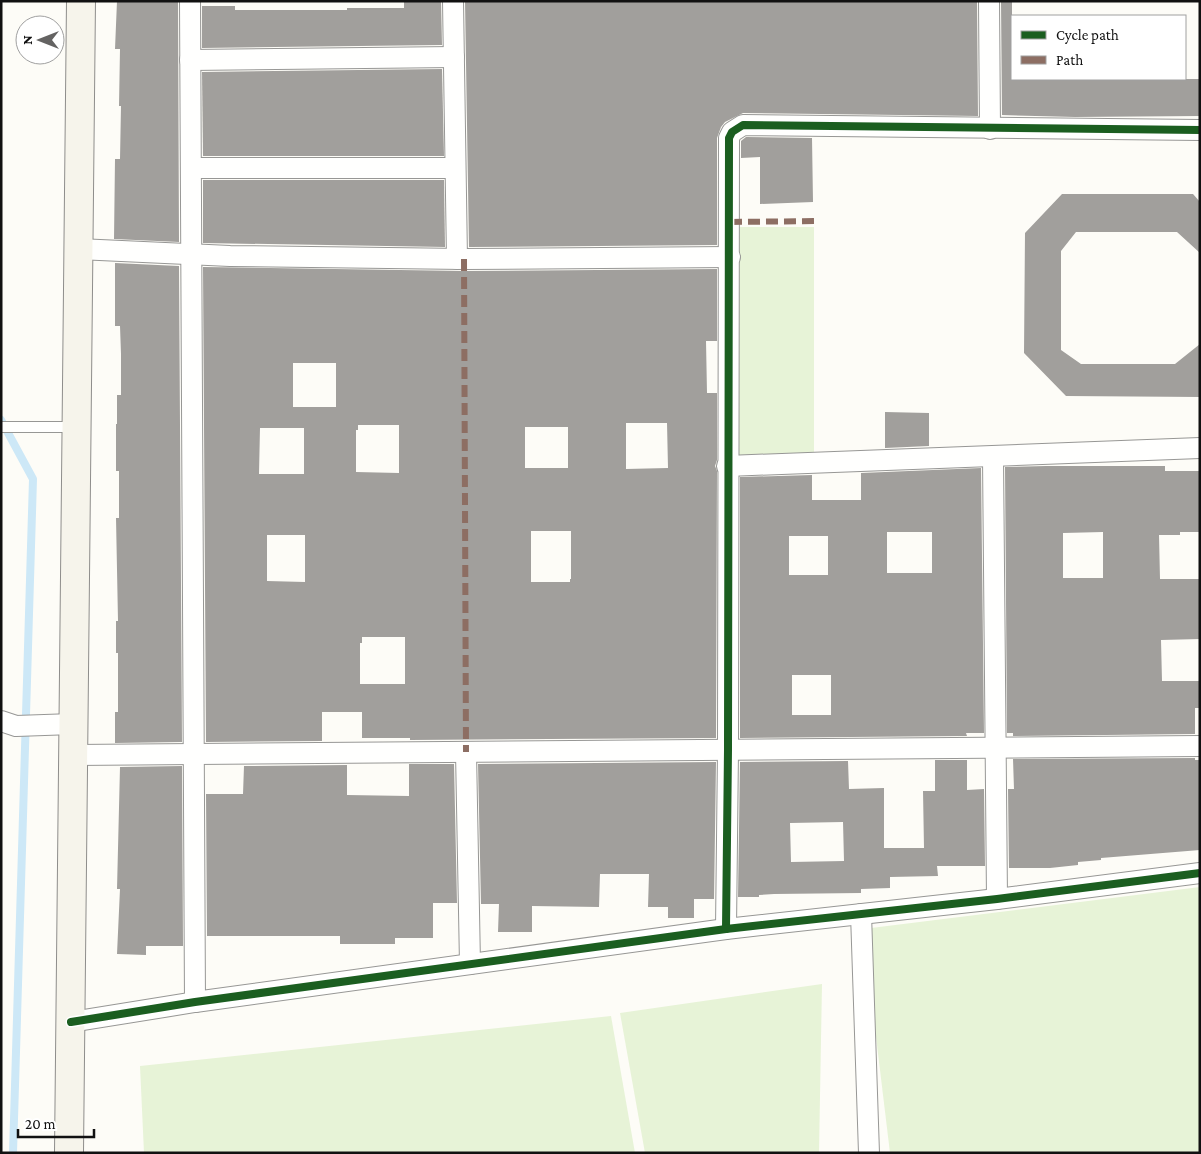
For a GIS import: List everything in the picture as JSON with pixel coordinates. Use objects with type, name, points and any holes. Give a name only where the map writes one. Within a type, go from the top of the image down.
[{"type":"main road","points":[[69,1153],[74,756],[68,724],[64,427],[78,250],[81,1]]},
{"type":"street","points":[[190,1],[195,1002]]},
{"type":"street","points":[[453,1],[457,259]]},
{"type":"street","points":[[989,1],[990,128]]},
{"type":"street","points":[[190,60],[454,57]]},
{"type":"street","points":[[726,929],[729,138],[732,132],[744,125],[1200,130]]},
{"type":"street","points":[[191,168],[455,168]]},
{"type":"street","points":[[78,250],[230,256],[457,259],[730,257]]},
{"type":"street","points":[[727,466],[1200,448]]},
{"type":"street","points":[[993,457],[997,898]]},
{"type":"street","points":[[8,724],[68,724]]},
{"type":"street","points":[[74,756],[1200,746]]},
{"type":"street","points":[[466,752],[470,964]]},
{"type":"street","points":[[71,1022],[195,1002],[726,929],[1200,873]]},
{"type":"street","points":[[861,914],[869,1153]]},
{"type":"lane","points":[[1,427],[64,427]]},
{"type":"green space","points":[[738,227],[814,227],[814,456],[738,456]]},
{"type":"green space","points":[[1200,887],[1200,1153],[890,1153],[863,929]]},
{"type":"green space","points":[[822,984],[819,1153],[645,1153],[620,1013]]},
{"type":"green space","points":[[611,1016],[635,1153],[144,1153],[140,1066]]},
{"type":"building","points":[[117,1],[178,1],[179,242],[114,239],[115,159],[120,159],[121,106],[119,106],[120,49],[115,49]]},
{"type":"building","points":[[404,1],[441,1],[442,45],[202,48],[202,6],[235,6],[235,10],[347,10],[347,8],[404,8]]},
{"type":"building","points":[[465,1],[977,1],[978,116],[743,113],[725,122],[717,138],[717,245],[469,247]]},
{"type":"building","points":[[1001,1],[1012,1],[1011,80],[1200,79],[1200,116],[1075,117],[1002,115]]},
{"type":"building","points":[[442,69],[444,156],[203,156],[202,72]]},
{"type":"building","points":[[746,137],[812,138],[813,202],[760,204],[760,157],[741,158],[741,141]]},
{"type":"building","points":[[203,180],[444,180],[445,247],[203,243]]},
{"type":"building","points":[[1062,194],[1193,194],[1200,202],[1200,253],[1177,232],[1076,232],[1061,251],[1061,350],[1081,364],[1175,364],[1200,344],[1200,397],[1066,396],[1024,353],[1025,233]]},
{"type":"building","points":[[115,263],[179,266],[182,742],[115,743],[115,712],[118,712],[116,518],[119,518],[116,424],[117,395],[121,395],[121,354],[120,326],[115,326]]},
{"type":"building","points":[[203,267],[464,271],[717,269],[717,341],[706,341],[707,393],[717,393],[717,460],[715,466],[717,471],[716,738],[410,740],[410,738],[362,738],[362,712],[322,712],[322,741],[206,742]],"holes":[[[293,363],[336,363],[336,407],[293,407]],[[626,423],[667,423],[668,468],[626,469]],[[358,425],[399,425],[399,473],[356,472],[356,430],[358,430]],[[525,427],[568,427],[568,468],[525,468]],[[260,428],[304,428],[304,474],[259,474]],[[531,531],[571,531],[570,582],[531,582]],[[267,535],[305,535],[305,582],[267,581]],[[362,637],[405,637],[405,684],[360,684],[360,643],[362,643]]]},
{"type":"building","points":[[885,412],[929,413],[929,446],[885,448]]},
{"type":"building","points":[[1165,466],[1165,471],[1200,471],[1199,532],[1180,532],[1180,535],[1159,535],[1160,579],[1200,579],[1200,639],[1161,640],[1162,681],[1200,681],[1200,708],[1195,708],[1195,734],[1013,736],[1013,733],[1007,733],[1005,467]],"holes":[[[1103,532],[1103,578],[1063,578],[1063,533]]]},
{"type":"building","points":[[981,468],[984,733],[966,733],[967,736],[740,738],[740,477],[812,475],[812,500],[861,500],[861,473]],"holes":[[[887,532],[932,532],[932,573],[887,573]],[[789,536],[828,536],[828,575],[789,575]],[[792,675],[831,675],[831,715],[792,715]]]},
{"type":"building","points":[[1195,758],[1195,760],[1200,760],[1200,850],[1101,858],[1101,860],[1078,862],[1078,865],[1050,868],[1009,868],[1008,789],[1014,789],[1013,759]]},
{"type":"building","points":[[935,760],[967,760],[967,790],[984,789],[985,866],[937,866],[938,876],[890,877],[890,888],[861,889],[861,893],[774,894],[759,895],[759,897],[738,897],[740,762],[848,761],[849,789],[884,788],[884,848],[924,848],[923,791],[935,791]],"holes":[[[843,822],[844,861],[791,862],[790,823]]]},
{"type":"building","points":[[716,762],[714,899],[694,899],[694,918],[668,918],[668,907],[648,907],[649,874],[600,874],[599,907],[532,906],[532,932],[498,932],[499,904],[481,904],[478,764]]},
{"type":"building","points":[[409,764],[454,764],[457,903],[433,903],[433,938],[395,938],[395,944],[340,944],[340,936],[207,936],[206,794],[243,794],[244,766],[347,765],[347,795],[409,796]]},
{"type":"building","points":[[182,766],[183,946],[146,946],[146,955],[117,954],[120,889],[117,889],[120,767]]},
{"type":"waterway","points":[[1,420],[33,479],[13,1153]]},
{"type":"marked path","points":[[730,222],[817,221]]},
{"type":"marked path","points":[[464,259],[466,752]]},
{"type":"cycle path","points":[[726,929],[729,138],[732,132],[743,125],[1200,130]]},
{"type":"cycle path","points":[[71,1022],[195,1002],[726,929],[997,899],[1200,873]]}]
